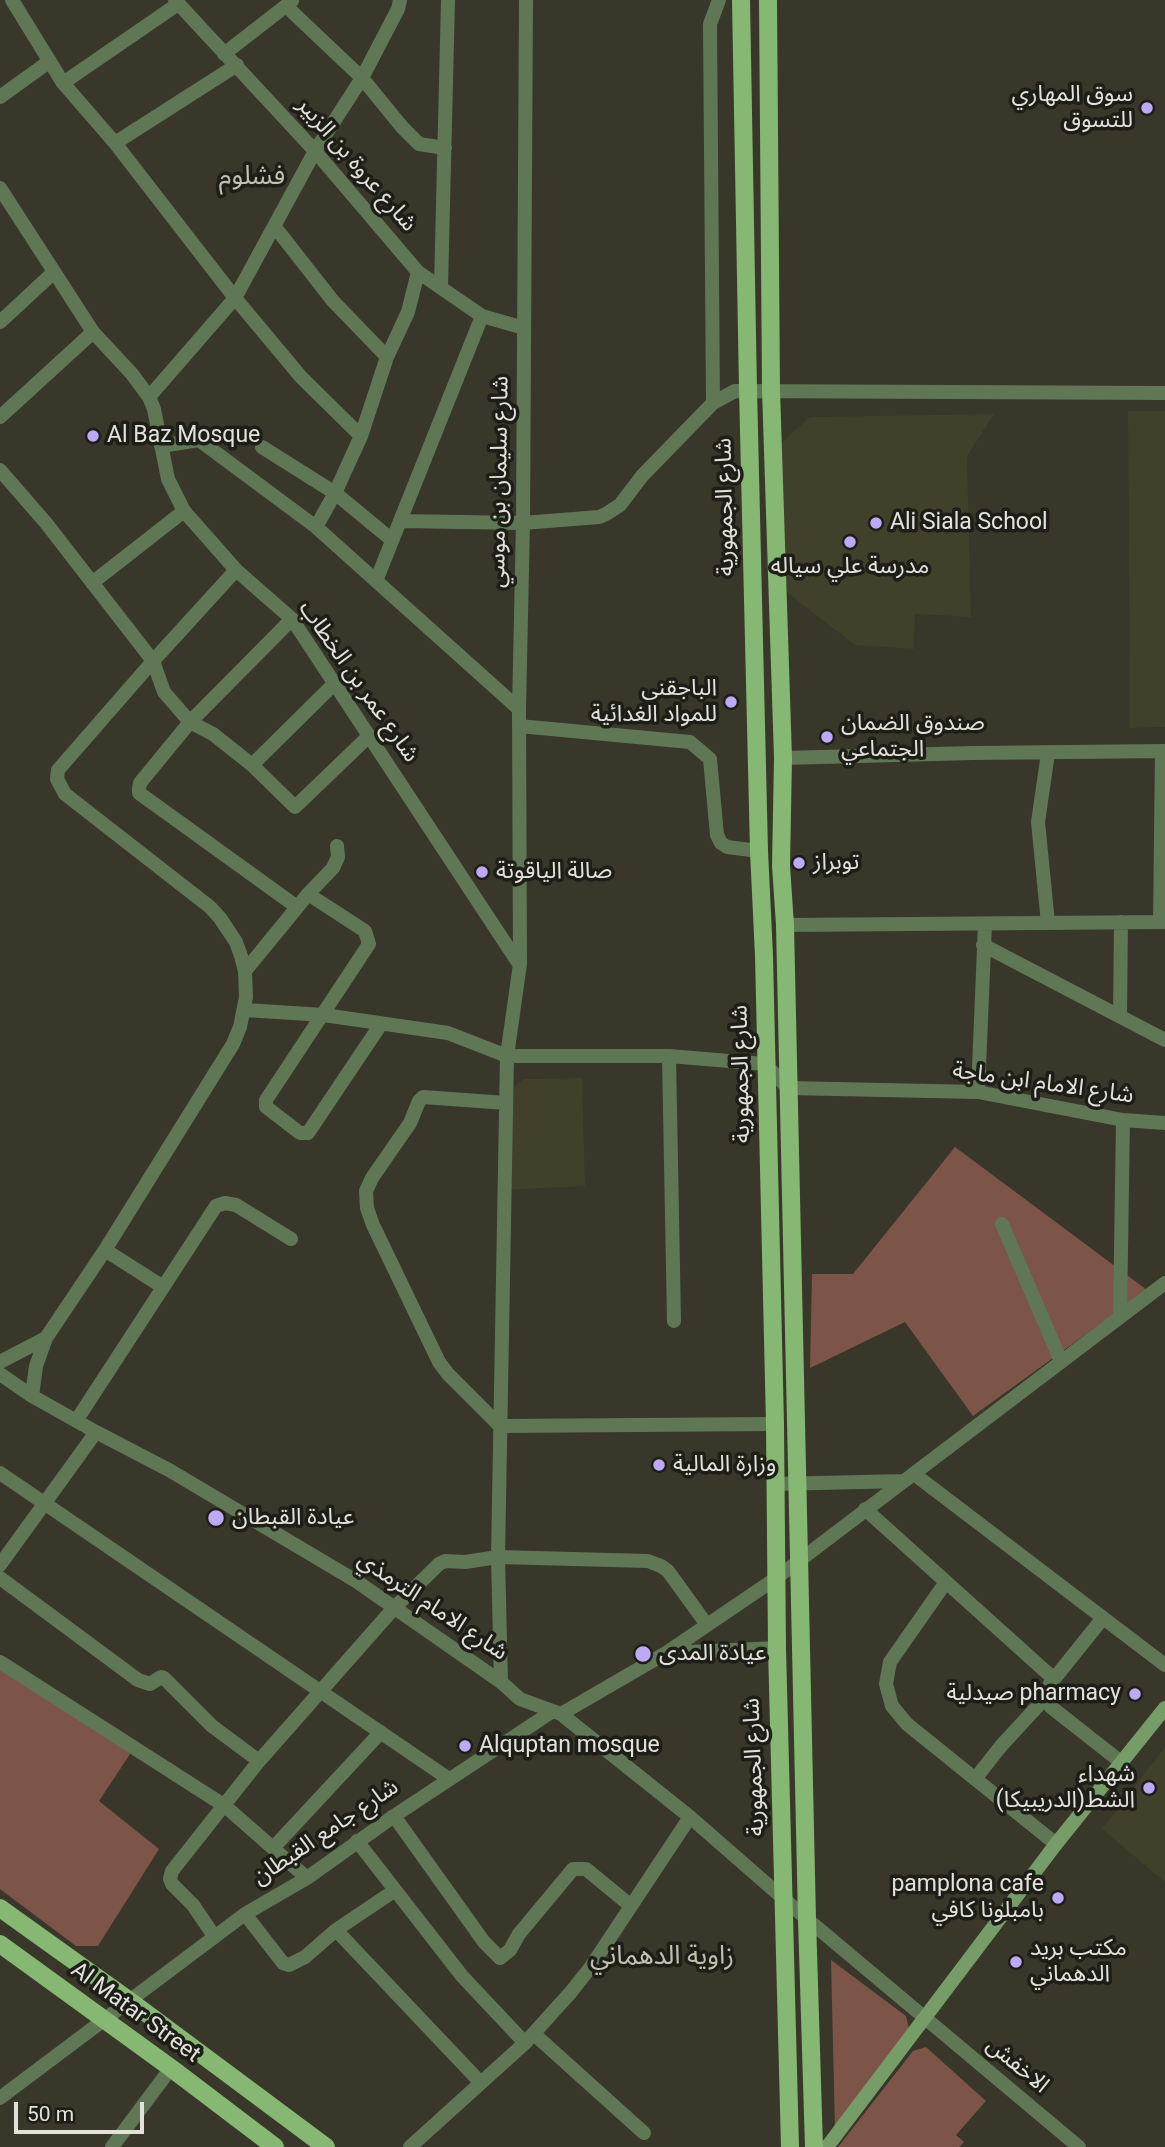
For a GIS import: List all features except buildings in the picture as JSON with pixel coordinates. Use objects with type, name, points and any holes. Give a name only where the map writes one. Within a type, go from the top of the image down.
[{"type":"main road","name":"شارع الجمهورية","points":[[741,0],[790,2147]]},
{"type":"main road","name":"شارع الجمهورية","points":[[768,0],[771,390],[783,758],[781,866],[785,925],[814,2147]]},
{"type":"main road","points":[[827,2147],[1056,1844],[1165,1708]]},
{"type":"main road","points":[[0,1908],[326,2147]]},
{"type":"main road","name":"Al Matar Street","points":[[0,1944],[275,2147]]},
{"type":"street","points":[[12,0],[64,83],[115,143],[235,298],[301,377],[360,436]]},
{"type":"street","points":[[149,397],[235,298],[315,150],[362,78],[398,9],[400,0]]},
{"type":"street","points":[[442,287],[448,0]]},
{"type":"street","name":"شارع سليمان بن موسي","points":[[501,1682],[498,1557],[507,1056],[520,964],[519,709],[523,523],[526,0]]},
{"type":"street","points":[[713,403],[710,24],[719,0]]},
{"type":"street","points":[[64,83],[176,2]]},
{"type":"street","name":"شارع عروة بن الزبير","points":[[176,2],[315,150],[418,272],[482,316],[524,328]]},
{"type":"street","points":[[224,54],[290,3],[362,78],[419,144],[445,148]]},
{"type":"street","points":[[0,97],[50,61]]},
{"type":"street","points":[[115,143],[237,65]]},
{"type":"street","name":"شارع عمر بن الخطاب","points":[[0,188],[93,332],[132,374],[149,397],[168,479],[184,510],[236,570],[292,619],[520,964]]},
{"type":"street","points":[[275,227],[333,301],[387,357]]},
{"type":"street","points":[[0,322],[54,272]]},
{"type":"street","points":[[316,527],[335,493],[360,436],[387,357],[408,312],[418,272]]},
{"type":"street","points":[[376,581],[482,316]]},
{"type":"street","points":[[0,417],[93,332]]},
{"type":"street","points":[[400,521],[523,523],[599,517],[620,505],[642,476],[713,403],[735,391],[1165,393]]},
{"type":"street","points":[[161,446],[199,440],[316,527],[519,709]]},
{"type":"street","points":[[262,447],[335,493],[393,540]]},
{"type":"street","points":[[0,470],[46,523],[153,660],[164,692],[190,722],[213,734],[252,765],[296,807],[369,736]]},
{"type":"street","points":[[92,583],[184,510]]},
{"type":"street","points":[[32,1396],[36,1366],[46,1338],[105,1250],[233,1044],[245,1010],[245,971],[236,942],[215,912],[65,794],[57,779],[58,771],[153,660],[236,570]]},
{"type":"street","points":[[292,619],[190,722],[140,783],[139,793],[297,907]]},
{"type":"street","points":[[252,765],[335,683]]},
{"type":"street","points":[[519,726],[690,742],[710,759],[721,843],[727,847],[759,851]]},
{"type":"street","points":[[783,758],[1163,751],[1162,922],[785,925]]},
{"type":"street","points":[[1048,753],[1038,822],[1048,923]]},
{"type":"street","points":[[245,971],[307,894],[334,866],[338,857],[337,846]]},
{"type":"street","points":[[307,894],[365,931],[369,939],[367,948],[266,1102],[268,1109],[303,1134],[310,1131],[382,1024]]},
{"type":"street","points":[[1120,1016],[1121,922]]},
{"type":"street","points":[[978,1093],[985,924]]},
{"type":"street","points":[[983,945],[1165,1040]]},
{"type":"street","points":[[245,1010],[324,1014],[448,1033],[507,1056],[668,1056],[765,1064],[788,1088]]},
{"type":"street","points":[[668,1056],[674,1321]]},
{"type":"street","name":"شارع الامام ابن ماجة","points":[[788,1088],[978,1093],[1123,1120],[1165,1123]]},
{"type":"street","points":[[506,1103],[423,1097],[410,1123],[366,1191],[367,1208],[373,1225],[439,1362],[448,1374],[500,1426],[775,1424]]},
{"type":"street","points":[[1119,1316],[1123,1120]]},
{"type":"street","points":[[76,1421],[213,1208],[221,1203],[236,1205],[291,1239]]},
{"type":"street","points":[[1002,1224],[1061,1361]]},
{"type":"street","points":[[105,1250],[163,1287]]},
{"type":"street","name":"شارع جامع القبطان","points":[[0,2098],[245,1914],[307,1878],[449,1779],[557,1712],[666,1653],[775,1579],[1165,1283]]},
{"type":"street","points":[[0,1363],[46,1338]]},
{"type":"street","name":"شارع الامام الترمذي","points":[[0,1374],[32,1396],[169,1469],[356,1581],[501,1682],[520,1699],[557,1712],[691,1816],[807,1919]]},
{"type":"street","points":[[0,1565],[96,1432]]},
{"type":"street","points":[[0,1473],[449,1779]]},
{"type":"street","points":[[775,1484],[909,1477],[1165,1665]]},
{"type":"street","points":[[865,1509],[1054,1679]]},
{"type":"street","points":[[214,1936],[193,1905],[174,1887],[170,1878],[174,1868],[259,1760],[394,1608],[439,1564],[445,1561],[465,1562],[498,1557],[648,1561],[656,1563],[668,1572],[707,1625]]},
{"type":"street","points":[[0,1577],[138,1679],[150,1684],[161,1677],[164,1678],[212,1726],[259,1760]]},
{"type":"street","points":[[946,1583],[890,1662],[887,1673],[888,1696],[898,1716],[906,1724],[1056,1844]]},
{"type":"street","points":[[975,1779],[1047,1696],[1050,1684],[1103,1618]]},
{"type":"street","points":[[666,1653],[777,1648]]},
{"type":"street","points":[[0,1662],[225,1806],[307,1878]]},
{"type":"street","points":[[1047,1696],[1051,1707],[1121,1762]]},
{"type":"street","points":[[274,1847],[381,1732]]},
{"type":"street","points":[[394,1816],[484,1942],[500,1958],[510,1950],[519,1934],[573,1869],[586,1869],[631,1906]]},
{"type":"street","points":[[410,2147],[530,2038],[590,1968],[691,1816]]},
{"type":"street","points":[[358,1842],[462,1976],[530,2038],[644,2133]]},
{"type":"street","points":[[245,1914],[283,1963],[289,1965],[304,1957],[336,1930],[394,1891]]},
{"type":"street","name":"الاخفش","points":[[807,1919],[1079,2147]]},
{"type":"street","points":[[336,1930],[481,2083]]},
{"type":"street","points":[[112,2147],[171,2068]]},
{"type":"shaded area","points":[[1128,411],[1165,411],[1165,727],[1130,728]]},
{"type":"shaded area","name":"Ali Siala School","points":[[994,414],[967,456],[971,617],[915,614],[914,649],[855,645],[785,591],[781,443],[810,417]]},
{"type":"shaded area","points":[[582,1078],[585,1186],[502,1190],[500,1102],[523,1079]]},
{"type":"shaded area","points":[[955,1147],[1147,1290],[973,1416],[905,1322],[810,1368],[812,1274],[853,1274]]},
{"type":"shaded area","points":[[0,1662],[132,1751],[99,1801],[159,1849],[98,1946],[76,1946],[0,1889]]},
{"type":"shaded area","name":"شهداء الشط(الدريبيكا)","points":[[1165,1747],[1165,1882],[1102,1829]]},
{"type":"shaded area","points":[[831,1960],[906,2016],[909,2029],[835,2130]]},
{"type":"shaded area","points":[[926,2047],[986,2101],[956,2135],[964,2142],[959,2147],[838,2147],[913,2051]]},
{"type":"place","name":"سوق المهاري للتسوق","points":[[1147,108]]},
{"type":"place","name":"Al Baz Mosque","points":[[93,436]]},
{"type":"place","name":"Ali Siala School","points":[[876,523]]},
{"type":"place","name":"مدرسة علي سياله","points":[[850,542]]},
{"type":"place","name":"الباجقني للمواد الغدائية","points":[[731,702]]},
{"type":"place","name":"صندوق الضمان الجتماعي","points":[[827,737]]},
{"type":"place","name":"توبراز","points":[[799,863]]},
{"type":"place","name":"صالة الياقوتة","points":[[482,872]]},
{"type":"place","name":"وزارة المالية","points":[[659,1465]]},
{"type":"place","name":"عيادة القبطان","points":[[216,1518]]},
{"type":"place","name":"عيادة المدى","points":[[643,1654]]},
{"type":"place","name":"صيدلية pharmacy","points":[[1135,1694]]},
{"type":"place","name":"Alquptan mosque","points":[[465,1746]]},
{"type":"place","name":"شهداء الشط(الدريبيكا)","points":[[1149,1788]]},
{"type":"place","name":"pamplona cafe بامبلونا كافي","points":[[1058,1898]]},
{"type":"place","name":"مكتب بريد الدهماني","points":[[1016,1962]]},
{"type":"district","name":"فشلوم","points":[[252,177]]},
{"type":"district","name":"زاوية الدهماني","points":[[662,1957]]}]
